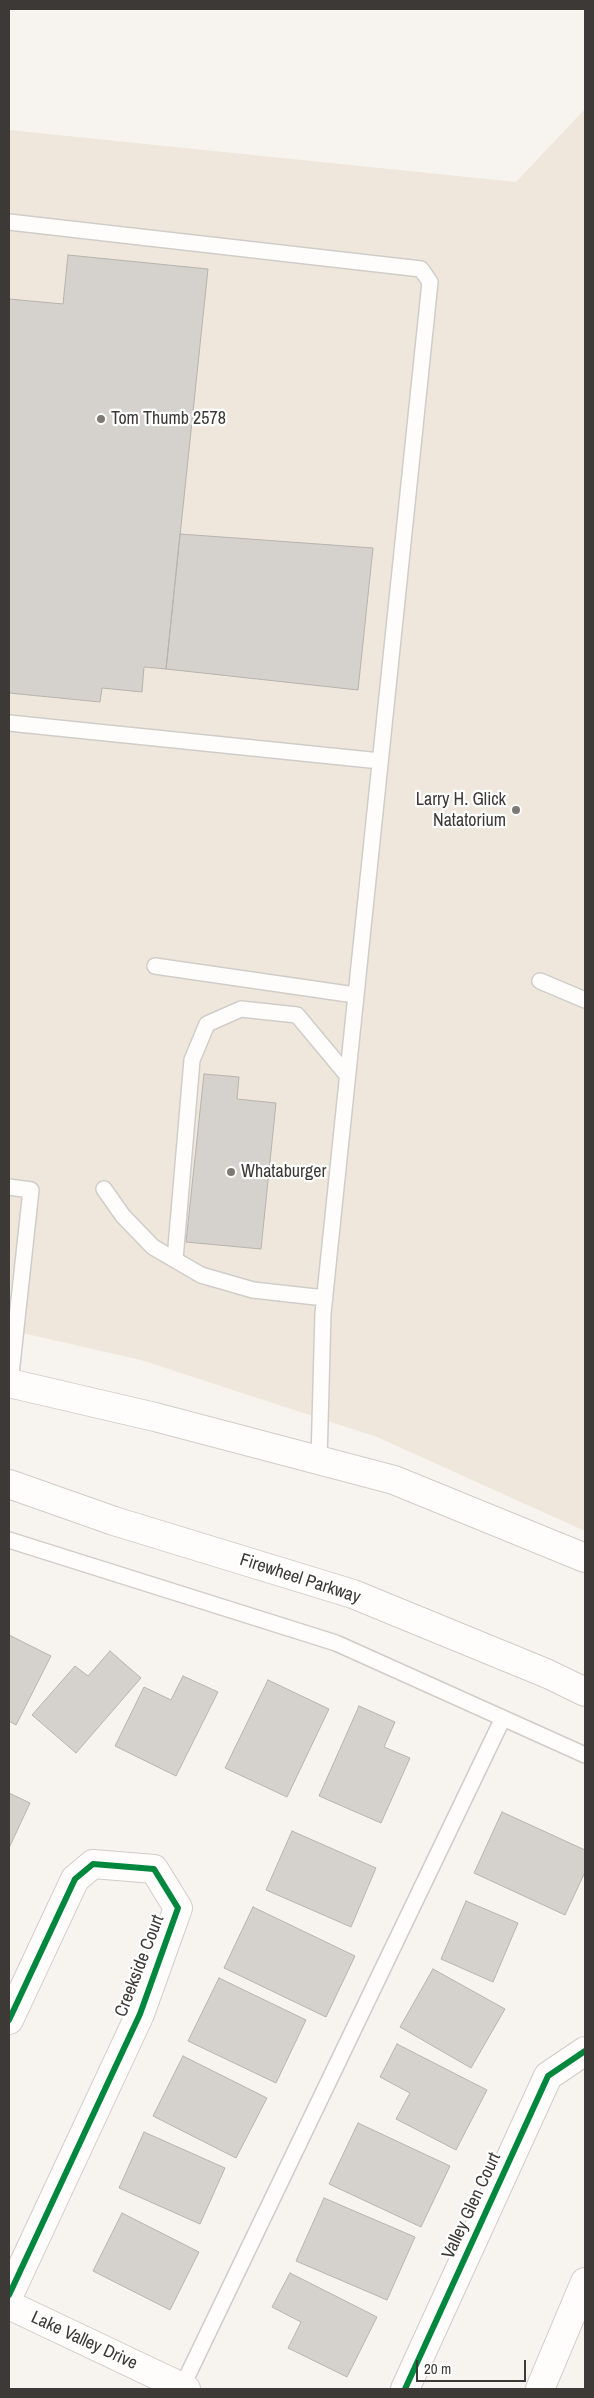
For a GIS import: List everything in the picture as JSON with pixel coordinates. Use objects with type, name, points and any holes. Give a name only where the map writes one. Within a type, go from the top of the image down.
[{"type":"street","points":[[9,1385],[139,1413],[394,1480],[585,1558]]},
{"type":"street","name":"Firewheel Parkway","points":[[9,1484],[114,1521],[353,1594],[548,1674],[585,1692]]},
{"type":"street","name":"Creekside Court","points":[[9,2020],[75,1879],[93,1864],[154,1868],[178,1908],[140,2014],[9,2295]]},
{"type":"street","name":"Valley Glen Court","points":[[405,2389],[548,2076],[585,2050]]},
{"type":"street","points":[[540,2389],[585,2282]]},
{"type":"street","name":"Lake Valley Drive","points":[[9,2305],[184,2388]]},
{"type":"lane","points":[[9,222],[421,269],[430,282],[325,1298],[319,1460]]},
{"type":"lane","points":[[9,723],[380,761]]},
{"type":"lane","points":[[155,966],[355,994]]},
{"type":"lane","points":[[540,981],[585,1000]]},
{"type":"lane","points":[[175,1259],[192,1060],[206,1024],[241,1009],[297,1015],[347,1075]]},
{"type":"lane","points":[[9,1187],[31,1190],[9,1385]]},
{"type":"lane","points":[[104,1190],[123,1216],[153,1247],[201,1275],[253,1290],[325,1298]]},
{"type":"lane","points":[[9,1540],[336,1643],[585,1755]]},
{"type":"lane","points":[[184,2388],[503,1718]]},
{"type":"shaded area","points":[[585,109],[585,1531],[377,1437],[141,1360],[9,1330],[9,130],[516,182]]},
{"type":"building","name":"Tom Thumb 2578","points":[[68,255],[208,269],[166,669],[144,667],[142,692],[102,688],[100,702],[9,693],[9,299],[63,304]]},
{"type":"building","points":[[180,534],[373,548],[358,690],[166,669]]},
{"type":"building","name":"Whataburger","points":[[204,1074],[239,1077],[237,1099],[276,1103],[261,1249],[186,1242]]},
{"type":"building","points":[[9,1635],[51,1656],[16,1725],[9,1721]]},
{"type":"building","points":[[110,1651],[141,1678],[76,1753],[32,1715],[75,1666],[88,1676]]},
{"type":"building","points":[[183,1676],[218,1692],[176,1776],[115,1746],[144,1687],[171,1700]]},
{"type":"building","points":[[268,1680],[329,1709],[287,1797],[225,1768]]},
{"type":"building","points":[[359,1706],[395,1722],[384,1747],[410,1758],[381,1823],[319,1796]]},
{"type":"building","points":[[9,1793],[30,1803],[9,1848]]},
{"type":"building","points":[[502,1812],[585,1850],[585,1872],[565,1915],[474,1873]]},
{"type":"building","points":[[292,1831],[376,1868],[351,1927],[266,1890]]},
{"type":"building","points":[[466,1901],[518,1923],[493,1982],[441,1959]]},
{"type":"building","points":[[253,1907],[355,1956],[326,2017],[224,1968]]},
{"type":"building","points":[[433,1969],[505,2009],[471,2068],[400,2027]]},
{"type":"building","points":[[219,1978],[306,2020],[276,2083],[188,2041]]},
{"type":"building","points":[[397,2044],[487,2090],[456,2150],[396,2119],[410,2093],[380,2077]]},
{"type":"building","points":[[183,2056],[267,2098],[236,2158],[153,2116]]},
{"type":"building","points":[[358,2123],[450,2166],[421,2227],[329,2184]]},
{"type":"building","points":[[144,2132],[225,2168],[200,2224],[119,2188]]},
{"type":"building","points":[[324,2198],[415,2237],[387,2300],[296,2261]]},
{"type":"building","points":[[122,2213],[199,2252],[170,2310],[93,2271]]},
{"type":"building","points":[[290,2273],[377,2317],[347,2377],[288,2348],[301,2322],[272,2307]]},
{"type":"cycle path","points":[[9,2020],[75,1879],[93,1864],[154,1869],[178,1908],[140,2014],[9,2295]]},
{"type":"cycle path","points":[[405,2389],[548,2076],[585,2051]]},
{"type":"place","name":"Tom Thumb 2578","points":[[101,419]]},
{"type":"place","name":"Larry H. Glick Natatorium","points":[[516,810]]},
{"type":"place","name":"Whataburger","points":[[231,1172]]}]
